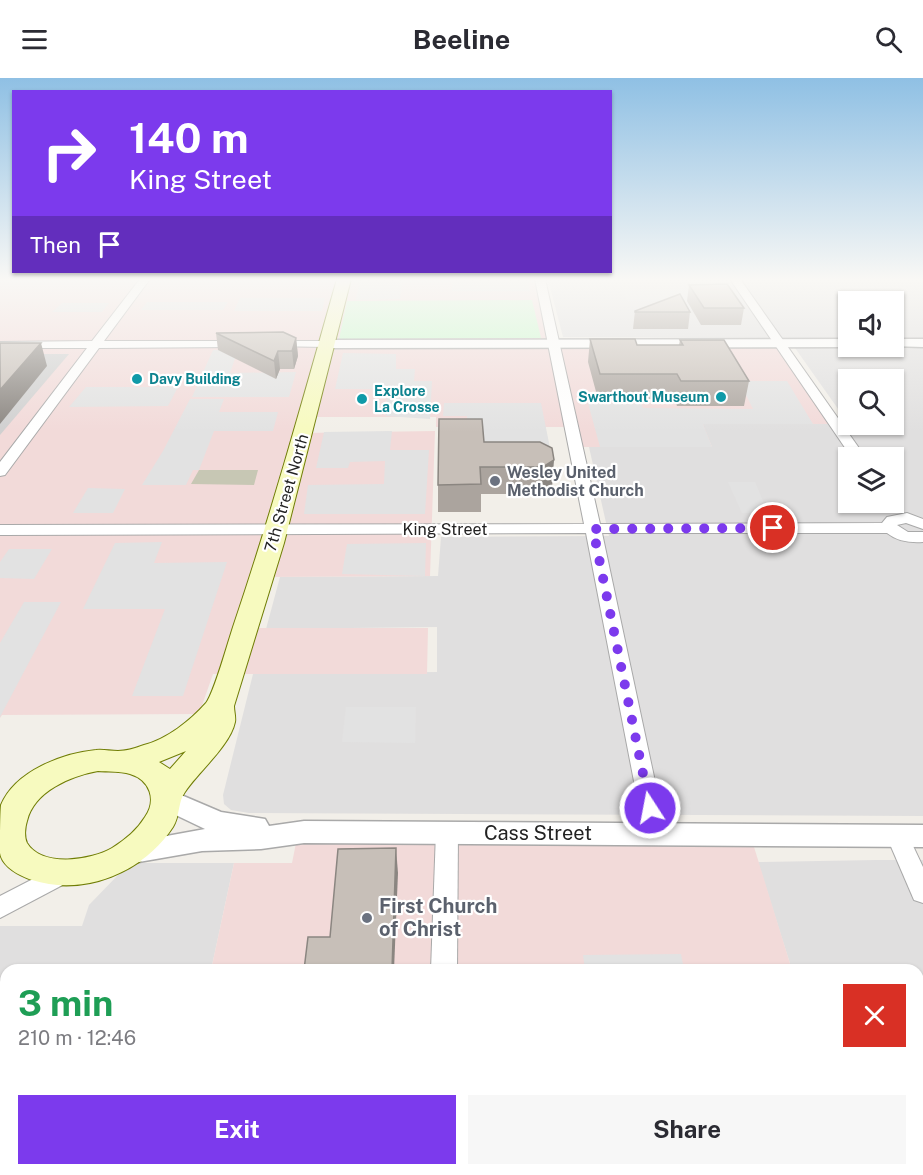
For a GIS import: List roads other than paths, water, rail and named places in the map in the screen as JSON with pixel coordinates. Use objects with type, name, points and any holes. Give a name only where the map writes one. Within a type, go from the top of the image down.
[{"type":"main road","name":"7th Street North","points":[[167,796],[215,734],[221,722],[220,706],[277,529],[330,330]]},
{"type":"main road","points":[[126,760],[139,764],[156,774],[167,796],[165,812],[159,826],[133,852],[100,868],[64,873],[48,872],[32,866],[6,851],[10,821],[16,808],[30,791],[52,774],[82,763],[98,760],[126,760],[152,755],[170,748],[220,706]]},
{"type":"main road","points":[[0,801],[30,791]]},
{"type":"street","points":[[0,472],[108,330]]},
{"type":"street","points":[[550,330],[655,833]]},
{"type":"street","points":[[771,330],[851,447]]},
{"type":"street","points":[[0,345],[838,343]]},
{"type":"street","points":[[904,343],[923,343]]},
{"type":"street","points":[[893,513],[895,523],[903,536],[921,537]]},
{"type":"street","name":"King Street","points":[[0,530],[593,529],[895,523]]},
{"type":"street","name":"Cass Street","points":[[167,796],[200,816],[220,823],[298,833]]},
{"type":"street","points":[[444,964],[447,832]]},
{"type":"street","name":"Cass Street","points":[[133,852],[202,840],[261,838],[298,833],[910,835]]},
{"type":"street","points":[[910,835],[923,893]]},
{"type":"street","points":[[0,908],[64,873]]},
{"type":"place","name":"Davy Building","points":[[137,379]]},
{"type":"place","name":"Swarthout Museum","points":[[721,397]]},
{"type":"place","name":"Explore La Crosse","points":[[362,399]]},
{"type":"place","name":"Wesley United Methodist Church","points":[[495,481]]},
{"type":"place","name":"First Church of Christ","points":[[367,918]]}]
